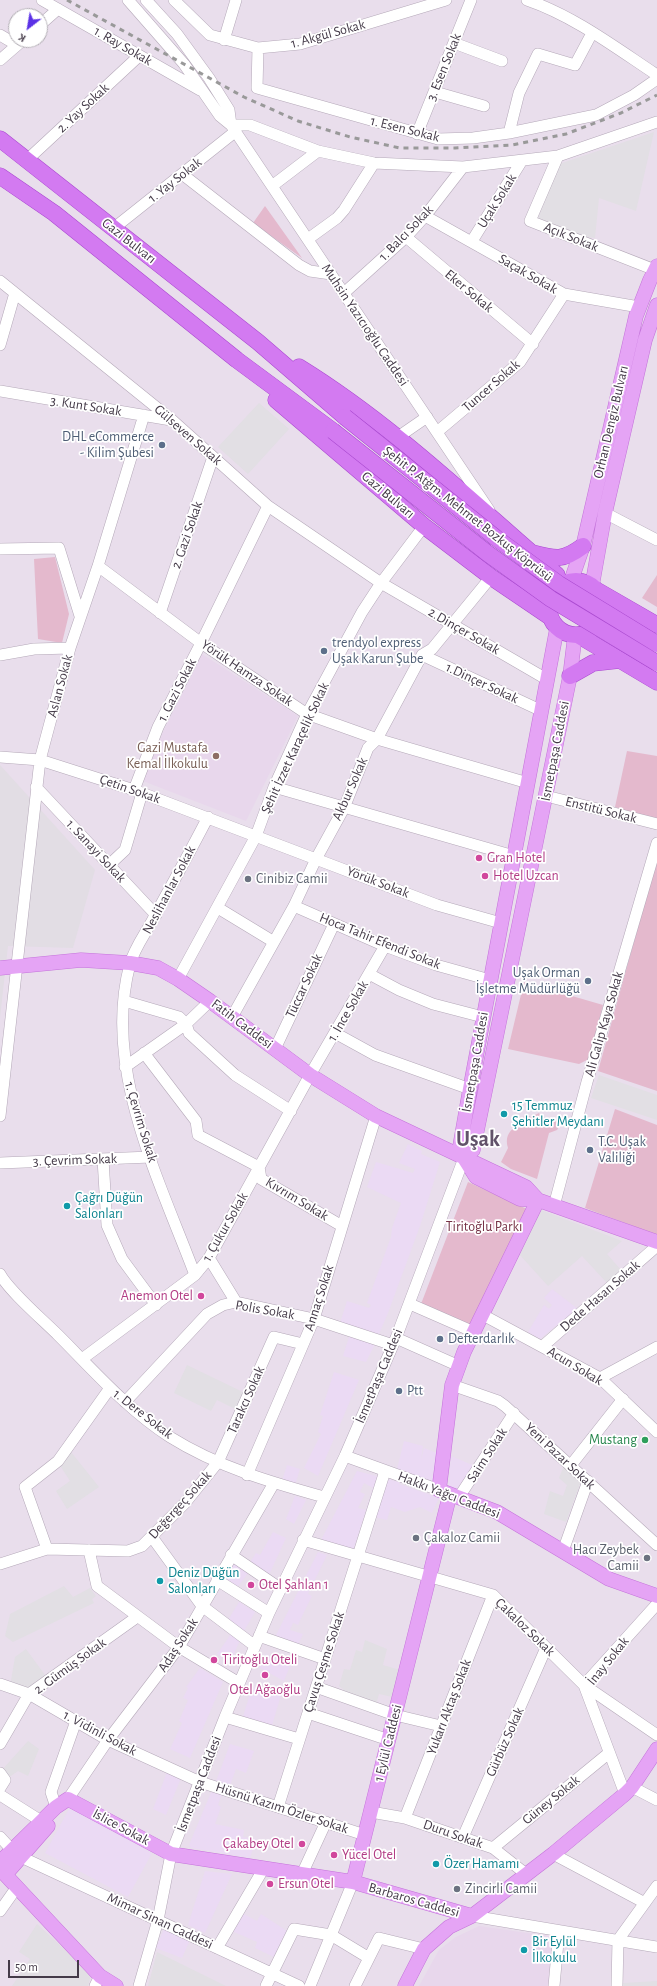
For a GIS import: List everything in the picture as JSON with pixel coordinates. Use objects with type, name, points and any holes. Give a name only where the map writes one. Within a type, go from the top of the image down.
[{"type":"highway","name":"Gazi Bulvarı","points":[[0,139],[258,342],[345,417]]},
{"type":"highway","name":"Gazi Bulvarı","points":[[0,176],[54,213],[237,360],[333,431]]},
{"type":"highway","name":"Gazi Bulvarı","points":[[258,342],[332,388],[398,438],[530,552],[568,581]]},
{"type":"highway","name":"Gazi Bulvarı","points":[[237,360],[277,401],[304,425],[424,526],[490,577],[554,623]]},
{"type":"highway","name":"Şehit P. Atğm. Mehmet Bozkuş Köprüsü","points":[[345,417],[496,538],[552,580],[657,644]]},
{"type":"highway","name":"Şehit P. Atğm. Mehmet Bozkuş Köprüsü","points":[[333,431],[487,553],[551,599],[657,663]]},
{"type":"highway","points":[[530,552],[562,558],[569,556],[583,546]]},
{"type":"highway","points":[[505,588],[518,588],[531,578],[536,564],[530,552]]},
{"type":"highway","points":[[657,625],[582,581],[568,581],[557,588],[550,596],[548,607],[554,623],[565,633],[577,635],[657,682]]},
{"type":"highway","points":[[577,635],[590,632],[601,619],[603,607],[595,588]]},
{"type":"highway","points":[[570,676],[593,663],[620,660]]},
{"type":"main road","name":"Orhan Dengiz Bulvarı","points":[[568,581],[583,546],[625,360],[639,307],[656,268]]},
{"type":"main road","name":"Orhan Dengiz Bulvarı","points":[[595,588],[604,513],[645,340],[657,305]]},
{"type":"main road","name":"İsmetpaşa Caddesi","points":[[554,623],[548,680],[483,1017],[460,1146],[464,1158],[473,1150],[546,796],[577,635]]},
{"type":"main road","name":"Fatih Caddesi","points":[[0,968],[18,965],[81,960],[130,963],[158,968],[178,978],[210,1000],[310,1075],[376,1116],[464,1158]]},
{"type":"main road","points":[[464,1158],[476,1177],[520,1199],[538,1200],[657,1242]]},
{"type":"main road","points":[[450,1494],[452,1385],[474,1332],[538,1200]]},
{"type":"main road","name":"Hakkı Yağcı Caddesi","points":[[450,1494],[497,1512],[608,1579],[657,1596]]},
{"type":"main road","name":"1 Eylül Caddesi","points":[[353,1882],[450,1494]]},
{"type":"main road","points":[[405,1986],[424,1949],[449,1927],[472,1916],[552,1854],[628,1791],[657,1749]]},
{"type":"main road","points":[[16,1853],[42,1821],[56,1807],[69,1800]]},
{"type":"main road","points":[[69,1800],[2,1868],[98,1981],[116,1986]]},
{"type":"main road","name":"İslice Sokak","points":[[69,1800],[171,1854]]},
{"type":"main road","name":"Barbaros Caddesi","points":[[171,1854],[353,1882],[472,1916]]},
{"type":"street","name":"1. Ray Sokak","points":[[42,0],[204,92]]},
{"type":"street","name":"Muhsin Yazıcıoğlu Caddesi","points":[[128,0],[184,64],[220,116],[234,128],[499,524]]},
{"type":"street","name":"Muhsin Yazıcıoğlu Caddesi","points":[[146,0],[177,34],[209,78],[229,110],[234,128]]},
{"type":"street","name":"1. Akgül Sokak","points":[[174,0],[210,35],[258,48],[300,44],[446,0]]},
{"type":"street","points":[[224,40],[236,0]]},
{"type":"street","name":"3. Esen Sokak","points":[[417,134],[471,0]]},
{"type":"street","points":[[527,0],[544,6],[592,32],[657,75]]},
{"type":"street","points":[[48,18],[58,9]]},
{"type":"street","points":[[509,133],[519,93],[538,54],[575,65],[592,32]]},
{"type":"street","points":[[454,43],[502,62]]},
{"type":"street","points":[[0,60],[13,48]]},
{"type":"street","name":"1. Esen Sokak","points":[[258,48],[257,88],[438,139],[473,138],[509,133],[596,115],[634,95],[657,79]]},
{"type":"street","name":"2. Yay Sokak","points":[[27,160],[139,56]]},
{"type":"street","points":[[435,92],[484,106]]},
{"type":"street","name":"1. Esen Sokak","points":[[234,128],[250,124],[318,151],[374,163],[463,167],[522,162],[558,156],[657,122]]},
{"type":"street","name":"1. Yay Sokak","points":[[114,228],[182,174],[234,128]]},
{"type":"street","points":[[272,186],[318,151]]},
{"type":"street","name":"Açık Sokak","points":[[558,156],[530,221],[656,268]]},
{"type":"street","name":"Uçak Sokak","points":[[472,241],[522,162]]},
{"type":"street","points":[[308,239],[337,218],[344,210],[374,163]]},
{"type":"street","name":"1. Balcı Sokak","points":[[344,293],[406,237],[425,216],[463,167]]},
{"type":"street","points":[[182,174],[299,265],[310,271],[331,274]]},
{"type":"street","name":"Saçak Sokak","points":[[425,216],[564,294],[639,307]]},
{"type":"street","name":"Eker Sokak","points":[[406,237],[533,344]]},
{"type":"street","name":"Gülseven Sokak","points":[[0,281],[172,420],[268,506],[380,583]]},
{"type":"street","points":[[0,346],[15,293]]},
{"type":"street","name":"Tuncer Sokak","points":[[437,432],[520,362],[564,294]]},
{"type":"street","name":"3. Kunt Sokak","points":[[0,391],[172,420]]},
{"type":"street","name":"Aslan Sokak","points":[[18,965],[40,760],[70,648],[98,566],[144,415]]},
{"type":"street","points":[[398,438],[427,417]]},
{"type":"street","name":"2. Gazi Sokak","points":[[160,613],[213,457]]},
{"type":"street","name":"1. Gazi Sokak","points":[[109,864],[125,850],[138,792],[158,727],[268,506]]},
{"type":"street","points":[[604,513],[657,540]]},
{"type":"street","name":"Şehit İzzet Karaçelik Sokak","points":[[178,978],[218,908],[256,836],[274,787],[307,714],[362,612],[380,583],[424,526]]},
{"type":"street","points":[[0,549],[59,548],[80,616]]},
{"type":"street","name":"Yörük Hamza Sokak","points":[[98,566],[201,643],[307,714],[377,739],[528,783]]},
{"type":"street","name":"Akbur Sokak","points":[[232,1017],[294,906],[316,859],[344,808],[368,748],[377,739],[422,655],[432,649],[490,577]]},
{"type":"street","name":"2.Dinçer Sokak","points":[[380,583],[548,680]]},
{"type":"street","points":[[0,655],[34,649],[70,648]]},
{"type":"street","name":"1.Dinçer Sokak","points":[[422,655],[542,711]]},
{"type":"street","name":"Çetin Sokak","points":[[0,757],[40,760],[138,792],[256,836]]},
{"type":"street","name":"1. Sanayi Sokak","points":[[36,787],[156,915]]},
{"type":"street","points":[[274,787],[514,856]]},
{"type":"street","name":"Enstitü Sokak","points":[[546,796],[657,824]]},
{"type":"street","name":"Neslihanlar Sokak","points":[[130,963],[208,817]]},
{"type":"street","name":"Yörük Sokak","points":[[256,836],[437,905],[501,923]]},
{"type":"street","name":"Ali Galip Kaya Sokak","points":[[554,1206],[587,1082],[657,843]]},
{"type":"street","name":"Hoca Tahir Efendi Sokak","points":[[294,906],[385,946],[436,965],[490,980]]},
{"type":"street","points":[[218,908],[274,942]]},
{"type":"street","name":"Tüccar Sokak","points":[[275,1049],[334,924]]},
{"type":"street","name":"1. İnce Sokak","points":[[310,1075],[385,946]]},
{"type":"street","name":"1. Çevrim Sokak","points":[[130,963],[124,1001],[123,1035],[125,1067],[134,1108],[195,1275]]},
{"type":"street","points":[[0,1116],[2,1081],[18,965]]},
{"type":"street","points":[[369,974],[400,990],[433,1004],[483,1017]]},
{"type":"street","points":[[125,1067],[186,1024],[210,1000]]},
{"type":"street","points":[[124,1001],[179,1016],[186,1024],[189,1032],[235,1075],[291,1111]]},
{"type":"street","points":[[335,1032],[375,1055],[470,1089]]},
{"type":"street","name":"Kıvrım Sokak","points":[[144,1053],[196,1121],[198,1135],[260,1167],[261,1179],[342,1226]]},
{"type":"street","name":"1. Çukur Sokak","points":[[82,1359],[195,1275],[209,1258],[310,1075]]},
{"type":"street","name":"Annaç Sokak","points":[[247,1475],[314,1319],[376,1116]]},
{"type":"street","name":"3. Çevrim Sokak","points":[[0,1163],[151,1157]]},
{"type":"street","name":"İsmetPaşa Caddesi","points":[[281,1589],[303,1540],[345,1456],[410,1304],[464,1158]]},
{"type":"street","points":[[103,1159],[108,1225],[122,1259],[156,1305]]},
{"type":"street","name":"Dede Hasan Sokak","points":[[543,1346],[657,1246]]},
{"type":"street","points":[[209,1258],[236,1302]]},
{"type":"street","name":"1. Dere Sokak","points":[[0,1274],[19,1296],[110,1388],[170,1436],[218,1462],[247,1475],[324,1497]]},
{"type":"street","name":"Polis Sokak","points":[[126,1402],[207,1314],[223,1305],[236,1302],[314,1319],[394,1341],[459,1366]]},
{"type":"street","points":[[410,1304],[474,1332]]},
{"type":"street","name":"Acun Sokak","points":[[483,1315],[600,1378],[654,1425]]},
{"type":"street","name":"Tarakcı Sokak","points":[[218,1462],[274,1337],[303,1344]]},
{"type":"street","points":[[600,1378],[657,1347]]},
{"type":"street","name":"Yeni Pazar Sokak","points":[[452,1385],[498,1401],[514,1413],[657,1545]]},
{"type":"street","points":[[46,1549],[25,1487],[58,1461],[110,1388]]},
{"type":"street","points":[[571,1465],[623,1399]]},
{"type":"street","name":"Saim Sokak","points":[[450,1494],[514,1413]]},
{"type":"street","name":"Hakkı Yağcı Caddesi","points":[[345,1456],[450,1494]]},
{"type":"street","name":"Değergeç Sokak","points":[[0,1564],[46,1549],[128,1552],[142,1546],[185,1503],[218,1462]]},
{"type":"street","name":"Çavuş Çeşme Sokak","points":[[278,1807],[385,1471]]},
{"type":"street","points":[[563,1551],[588,1481]]},
{"type":"street","name":"Adaş Sokak","points":[[69,1800],[108,1740],[179,1647],[216,1580],[274,1483]]},
{"type":"street","points":[[152,1537],[202,1606],[257,1641],[325,1659]]},
{"type":"street","name":"Çakaloz Sokak","points":[[303,1540],[493,1595],[584,1685],[657,1735]]},
{"type":"street","points":[[89,1550],[98,1586],[137,1617],[179,1647],[239,1683]]},
{"type":"street","points":[[231,1555],[281,1589]]},
{"type":"street","points":[[216,1580],[269,1613]]},
{"type":"street","name":"İsmetpaşa Caddesi","points":[[139,1986],[158,1920],[171,1854],[239,1683],[281,1589]]},
{"type":"street","name":"Yukarı Aktaş Sokak","points":[[405,1818],[493,1595]]},
{"type":"street","name":"İnay Sokak","points":[[628,1791],[609,1753],[584,1685],[657,1604]]},
{"type":"street","name":"2. Gümüş Sokak","points":[[0,1744],[30,1694],[137,1617]]},
{"type":"street","name":"Gürbüz Sokak","points":[[463,1836],[546,1648]]},
{"type":"street","name":"1. Vidinli Sokak","points":[[0,1684],[30,1694],[108,1740],[200,1782]]},
{"type":"street","points":[[316,1687],[395,1715],[442,1726]]},
{"type":"street","points":[[308,1713],[388,1740]]},
{"type":"street","points":[[225,1717],[299,1739]]},
{"type":"street","points":[[56,1807],[51,1792],[76,1721]]},
{"type":"street","name":"Güney Sokak","points":[[493,1848],[609,1753]]},
{"type":"street","points":[[0,1773],[6,1780],[0,1788]]},
{"type":"street","name":"Hüsnü Kazım Özler Sokak","points":[[200,1782],[365,1835]]},
{"type":"street","points":[[628,1791],[657,1800]]},
{"type":"street","points":[[0,1795],[42,1821]]},
{"type":"street","name":"Duru Sokak","points":[[371,1812],[405,1818],[463,1836],[493,1848],[526,1874]]},
{"type":"street","points":[[302,1874],[326,1822]]},
{"type":"street","name":"Mimar Sinan Caddesi","points":[[0,1837],[16,1853],[300,1986]]},
{"type":"street","points":[[552,1854],[645,1903]]},
{"type":"street","points":[[217,1948],[264,1868]]},
{"type":"street","name":"1 Eylül Caddesi","points":[[310,1986],[353,1882]]},
{"type":"street","points":[[617,1986],[618,1940],[657,1886]]},
{"type":"street","points":[[0,1911],[17,1887]]},
{"type":"street","name":"Barbaros Caddesi","points":[[472,1916],[657,1947]]},
{"type":"street","points":[[266,1986],[294,1929],[331,1935],[369,1958]]},
{"type":"street","points":[[554,1986],[560,1931]]},
{"type":"street","points":[[355,1986],[379,1938],[424,1949]]},
{"type":"shaded area","points":[[0,0],[657,0],[657,1986],[0,1986]]},
{"type":"shaded area","points":[[654,132],[636,211],[599,198],[595,238],[580,236],[538,218],[559,164]]},
{"type":"shaded area","points":[[259,403],[289,429],[248,474],[218,447]]},
{"type":"shaded area","name":"Gazi Mustafa Kemal İlkokulu","points":[[202,654],[298,716],[246,821],[143,781],[164,730]]},
{"type":"shaded area","points":[[0,765],[95,870],[73,948],[8,946],[0,1018]]},
{"type":"shaded area","points":[[599,1075],[657,1095],[657,1120],[591,1098]]},
{"type":"shaded area","points":[[408,1144],[422,1151],[421,1154],[440,1162],[420,1226],[379,1334],[340,1323],[347,1301],[369,1308],[371,1305],[367,1303],[391,1237],[392,1228],[401,1203],[367,1187],[376,1162],[413,1173],[415,1169],[399,1163]]},
{"type":"shaded area","points":[[541,1210],[622,1241],[607,1254],[621,1270],[607,1283],[582,1256],[548,1286],[519,1254],[538,1211]]},
{"type":"shaded area","points":[[552,1289],[578,1309],[570,1317],[568,1316],[540,1339],[528,1332],[544,1305],[549,1309],[552,1305],[544,1298]]},
{"type":"shaded area","points":[[350,1334],[376,1342],[366,1362],[343,1356]]},
{"type":"shaded area","points":[[187,1365],[245,1393],[237,1410],[217,1400],[211,1411],[174,1393]]},
{"type":"shaded area","points":[[334,1372],[359,1380],[318,1476],[304,1468],[321,1434],[318,1432],[323,1416],[320,1415]]},
{"type":"shaded area","points":[[404,1441],[423,1446],[421,1460],[424,1448],[437,1453],[433,1481],[430,1482],[396,1473]]},
{"type":"shaded area","points":[[71,1452],[99,1487],[67,1509],[56,1491],[70,1481],[59,1464]]},
{"type":"shaded area","points":[[451,1456],[477,1467],[460,1493],[448,1489]]},
{"type":"shaded area","points":[[565,1463],[582,1479],[566,1522],[544,1514],[550,1491],[563,1496],[567,1485],[559,1478]]},
{"type":"shaded area","points":[[287,1465],[300,1469],[295,1485],[282,1481]]},
{"type":"shaded area","points":[[357,1471],[399,1482],[399,1484],[439,1498],[432,1513],[420,1507],[405,1512],[391,1507],[387,1520],[366,1515],[366,1510],[353,1551],[320,1542]],"holes":[[[364,1483],[373,1488],[366,1510],[358,1508],[365,1494],[360,1492]]]},
{"type":"shaded area","points":[[295,1496],[306,1500],[294,1524],[286,1519]]},
{"type":"shaded area","points":[[273,1532],[286,1538],[268,1577],[249,1564],[256,1553],[260,1555]]},
{"type":"shaded area","points":[[318,1552],[327,1555],[308,1594],[312,1596],[298,1625],[293,1623],[290,1630],[303,1634],[298,1645],[275,1637]]},
{"type":"shaded area","points":[[231,1561],[249,1572],[236,1589],[220,1579]]},
{"type":"shaded area","points":[[64,1586],[73,1597],[90,1588],[96,1596],[92,1599],[94,1603],[13,1642],[5,1636],[10,1614]]},
{"type":"shaded area","points":[[239,1602],[255,1612],[243,1633],[228,1620]]},
{"type":"shaded area","points":[[231,1634],[240,1640],[230,1663],[217,1654]]},
{"type":"shaded area","points":[[365,1640],[387,1649],[383,1665],[400,1670],[393,1697],[379,1694],[376,1705],[342,1694],[343,1689],[339,1686],[344,1669],[350,1670],[356,1650],[362,1652]]},
{"type":"shaded area","points":[[26,1649],[45,1675],[28,1689],[10,1686],[15,1657]]},
{"type":"shaded area","points":[[266,1654],[290,1666],[284,1681],[260,1668]]},
{"type":"shaded area","points":[[200,1668],[223,1682],[190,1758],[170,1749],[182,1723],[179,1721],[188,1700],[183,1698],[188,1688],[186,1687]]},
{"type":"shaded area","points":[[252,1687],[281,1695],[271,1729],[242,1720]]},
{"type":"shaded area","points":[[28,1741],[39,1749],[28,1776],[18,1771],[8,1778],[1,1771]]},
{"type":"shaded area","points":[[230,1744],[254,1751],[246,1773],[236,1769],[229,1788],[215,1784]]},
{"type":"shaded area","points":[[167,1772],[181,1778],[166,1815],[153,1809]]},
{"type":"shaded area","points":[[212,1790],[222,1793],[218,1805],[221,1807],[215,1824],[244,1830],[243,1837],[256,1839],[250,1858],[191,1848],[189,1845]]},
{"type":"shaded area","points":[[70,1807],[152,1853],[128,1897],[45,1853]]},
{"type":"shaded area","points":[[205,1871],[232,1874],[205,1933],[188,1925]]},
{"type":"shaded area","points":[[242,1913],[257,1921],[261,1914],[287,1931],[274,1957],[255,1948],[257,1942],[232,1931]]},
{"type":"shaded area","points":[[37,1924],[91,1974],[88,1986],[12,1986],[30,1959],[19,1952]]},
{"type":"shaded area","points":[[479,1926],[555,1937],[549,1986],[419,1986],[439,1950],[456,1937]]},
{"type":"shaded area","points":[[164,1929],[190,1940],[182,1958],[156,1948]]},
{"type":"shaded area","points":[[157,1952],[226,1986],[148,1986]]},
{"type":"shaded area","points":[[657,1981],[657,1986],[623,1986],[623,1983]]},
{"type":"green space","points":[[265,206],[302,258],[253,223]]},
{"type":"green space","points":[[55,557],[69,614],[62,643],[38,639],[34,559]]},
{"type":"green space","points":[[657,575],[657,607],[642,598]]},
{"type":"green space","points":[[627,751],[657,756],[657,820],[615,807]]},
{"type":"green space","points":[[657,859],[657,1091],[598,1071]]},
{"type":"green space","points":[[524,982],[603,1005],[589,1059],[579,1064],[508,1049]]},
{"type":"green space","points":[[615,1109],[657,1125],[657,1235],[585,1208]]},
{"type":"green space","points":[[539,1113],[543,1120],[555,1119],[560,1125],[557,1130],[549,1133],[537,1179],[511,1169],[501,1162],[508,1148],[507,1138],[511,1131],[516,1126],[517,1129],[523,1125],[521,1122],[525,1114],[531,1117]]},
{"type":"green space","name":"Tiritoğlu Parkı","points":[[468,1182],[527,1209],[472,1328],[421,1304]]},
{"type":"railway","points":[[67,0],[244,97],[298,121],[350,137],[400,148],[455,148],[512,145],[566,134],[621,113],[657,95]]},
{"type":"place","name":"DHL eCommerce - Kilim Şubesi","points":[[162,445]]},
{"type":"place","name":"trendyol express Uşak Karun Şube","points":[[324,651]]},
{"type":"place","name":"Gazi Mustafa Kemal İlkokulu","points":[[216,756]]},
{"type":"place","name":"Gran Hotel","points":[[479,858]]},
{"type":"place","name":"Hotel Uzcan","points":[[485,876]]},
{"type":"place","name":"Cinibiz Camii","points":[[248,879]]},
{"type":"place","name":"Uşak Orman İşletme Müdürlüğü","points":[[588,981]]},
{"type":"place","name":"15 Temmuz Şehitler Meydanı","points":[[504,1114]]},
{"type":"place","name":"T.C. Uşak Valiliği","points":[[590,1150]]},
{"type":"place","name":"Çağrı Düğün Salonları","points":[[67,1206]]},
{"type":"place","name":"Anemon Otel","points":[[201,1296]]},
{"type":"place","name":"Defterdarlık","points":[[440,1339]]},
{"type":"place","name":"Ptt","points":[[399,1391]]},
{"type":"place","name":"Mustang","points":[[645,1440]]},
{"type":"place","name":"Çakaloz Camii","points":[[416,1538]]},
{"type":"place","name":"Hacı Zeybek Camii","points":[[647,1558]]},
{"type":"place","name":"Deniz Düğün Salonları","points":[[160,1581]]},
{"type":"place","name":"Otel Şahlan 1","points":[[251,1585]]},
{"type":"place","name":"Tiritoğlu Oteli","points":[[214,1660]]},
{"type":"place","name":"Otel Ağaoğlu","points":[[265,1675]]},
{"type":"place","name":"Çakabey Otel","points":[[302,1844]]},
{"type":"place","name":"Yücel Otel","points":[[334,1855]]},
{"type":"place","name":"Özer Hamamı","points":[[436,1864]]},
{"type":"place","name":"Ersun Otel","points":[[270,1884]]},
{"type":"place","name":"Zincirli Camii","points":[[457,1889]]},
{"type":"place","name":"Bir Eylül İlkokulu","points":[[524,1950]]},
{"type":"district","name":"Uşak","points":[[478,1139]]}]
